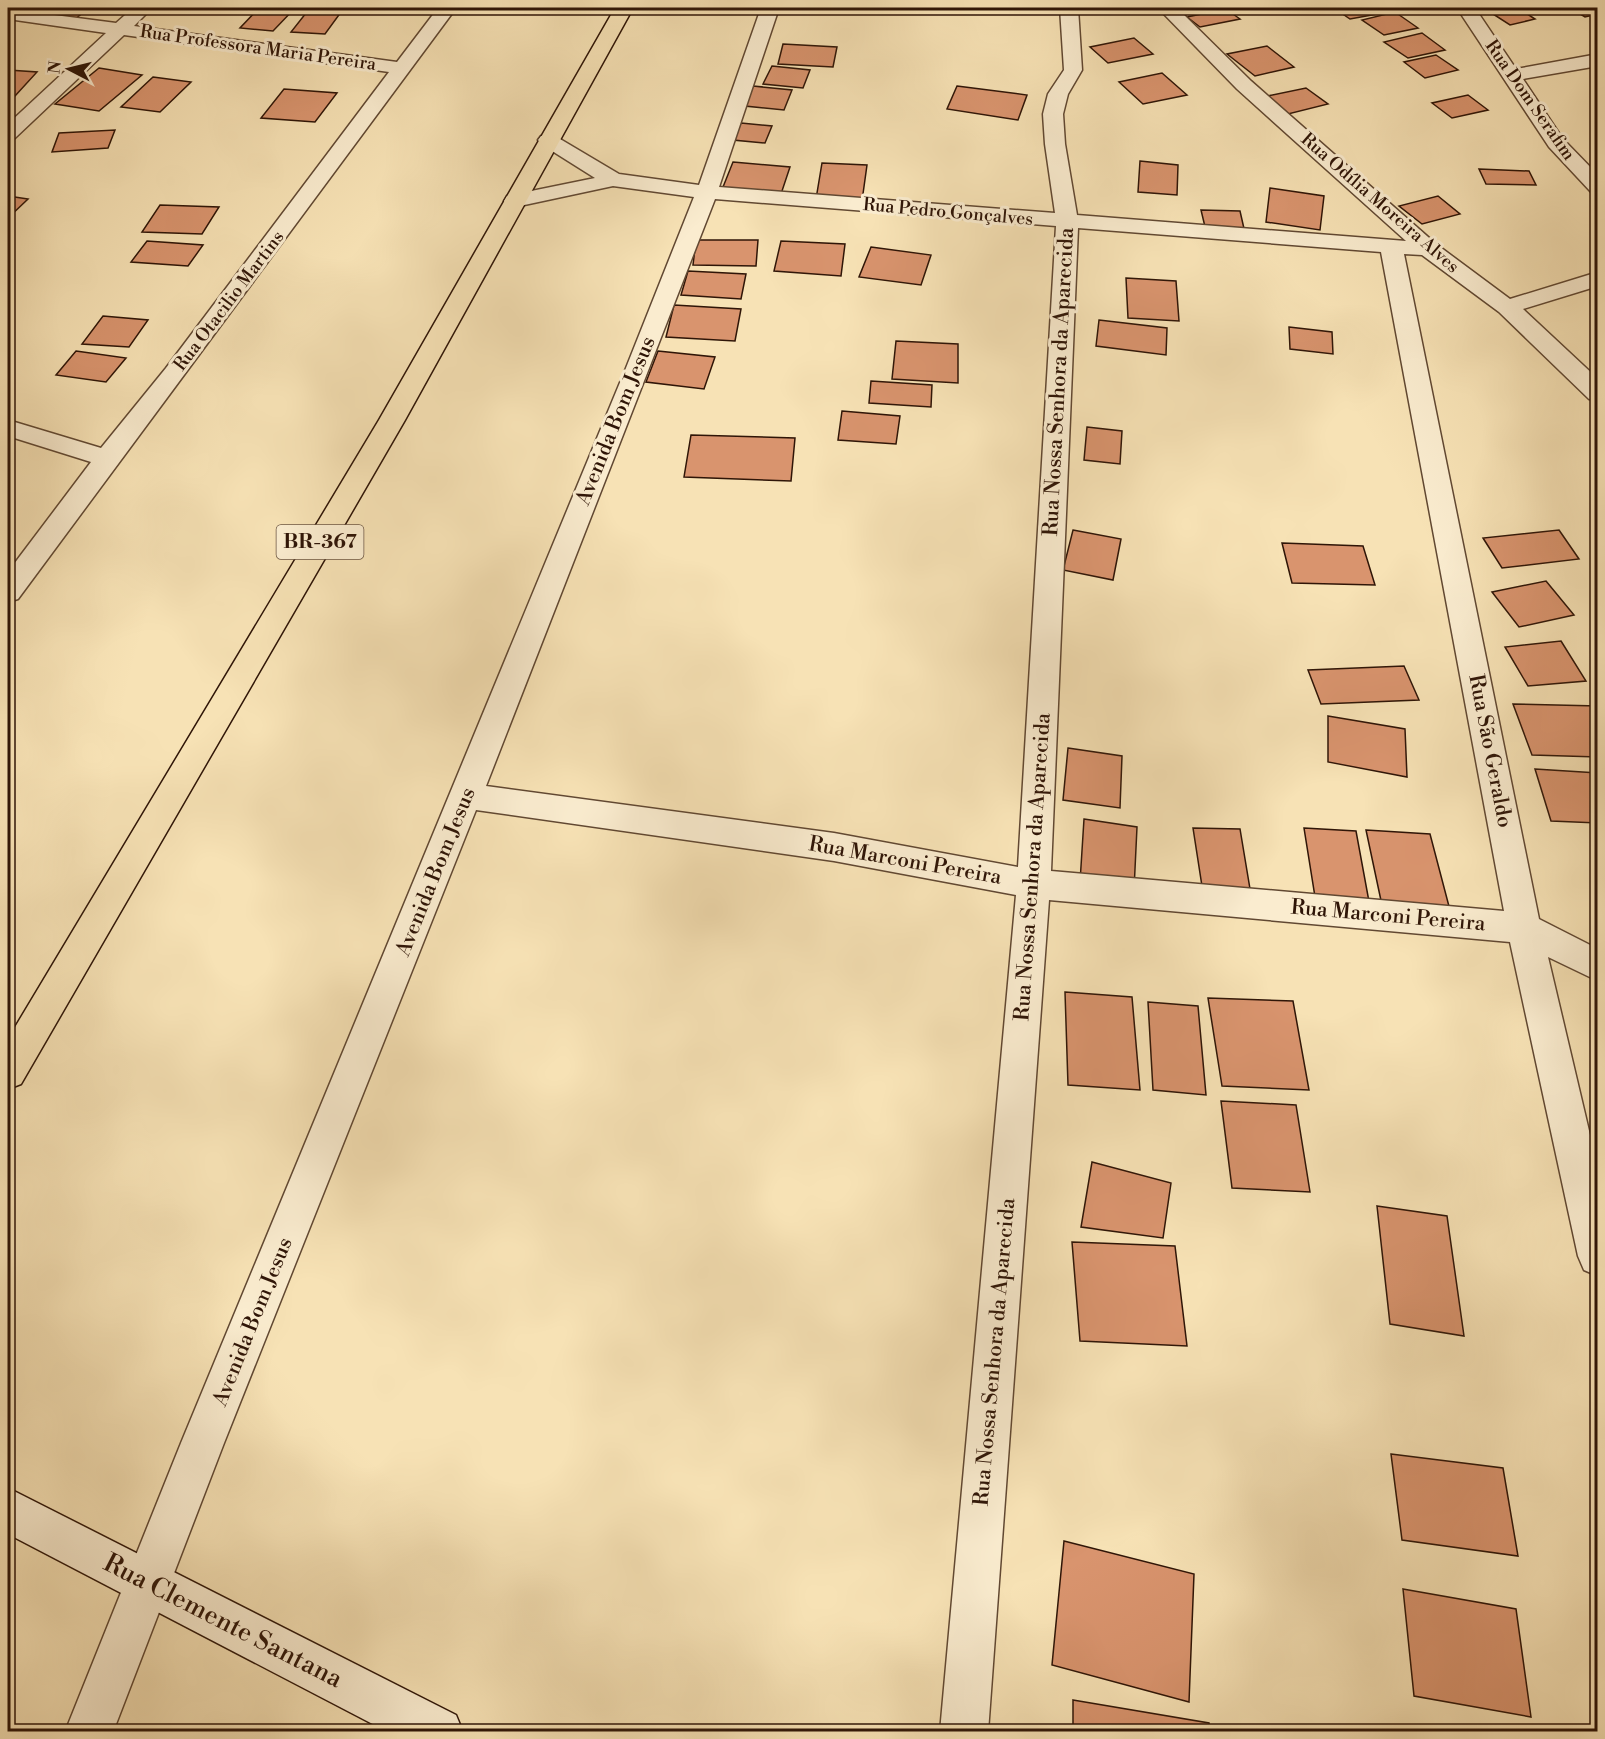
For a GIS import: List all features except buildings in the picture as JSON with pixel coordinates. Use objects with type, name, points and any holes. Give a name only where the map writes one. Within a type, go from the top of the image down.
[{"type":"highway","name":"BR-367","points":[[8,1072],[392,420],[624,8]]},
{"type":"street","points":[[8,134],[143,8]]},
{"type":"street","name":"Rua Otacilio Martins","points":[[8,592],[107,458],[175,373],[447,8]]},
{"type":"street","name":"Avenida Bom Jesus","points":[[89,1731],[147,1582],[467,796],[707,192],[770,8]]},
{"type":"street","name":"Rua Nossa Senhora da Aparecida","points":[[964,1731],[1034,884],[1067,222],[1055,144],[1053,114],[1058,94],[1073,70],[1069,8]]},
{"type":"street","name":"Rua Odília Moreira Alves","points":[[1167,8],[1244,85],[1428,249],[1507,307],[1598,393]]},
{"type":"street","name":"Rua Dom Serafim","points":[[1466,8],[1556,143],[1598,189]]},
{"type":"street","name":"Rua Professora Maria Pereira","points":[[8,14],[401,68]]},
{"type":"street","points":[[1512,75],[1598,60]]},
{"type":"street","name":"Rua Pedro Gonçalves","points":[[548,140],[613,180]]},
{"type":"street","name":"Rua Pedro Gonçalves","points":[[515,201],[613,180],[707,192],[1428,249]]},
{"type":"street","name":"Rua São Geraldo","points":[[1391,245],[1524,928],[1598,1256]]},
{"type":"street","points":[[1507,307],[1598,279]]},
{"type":"street","points":[[8,428],[107,458]]},
{"type":"street","name":"Rua Marconi Pereira","points":[[467,796],[834,847],[1034,884],[1524,928]]},
{"type":"street","points":[[1524,928],[1598,966]]},
{"type":"street","name":"Rua Clemente Santana","points":[[8,1510],[439,1731]]}]
